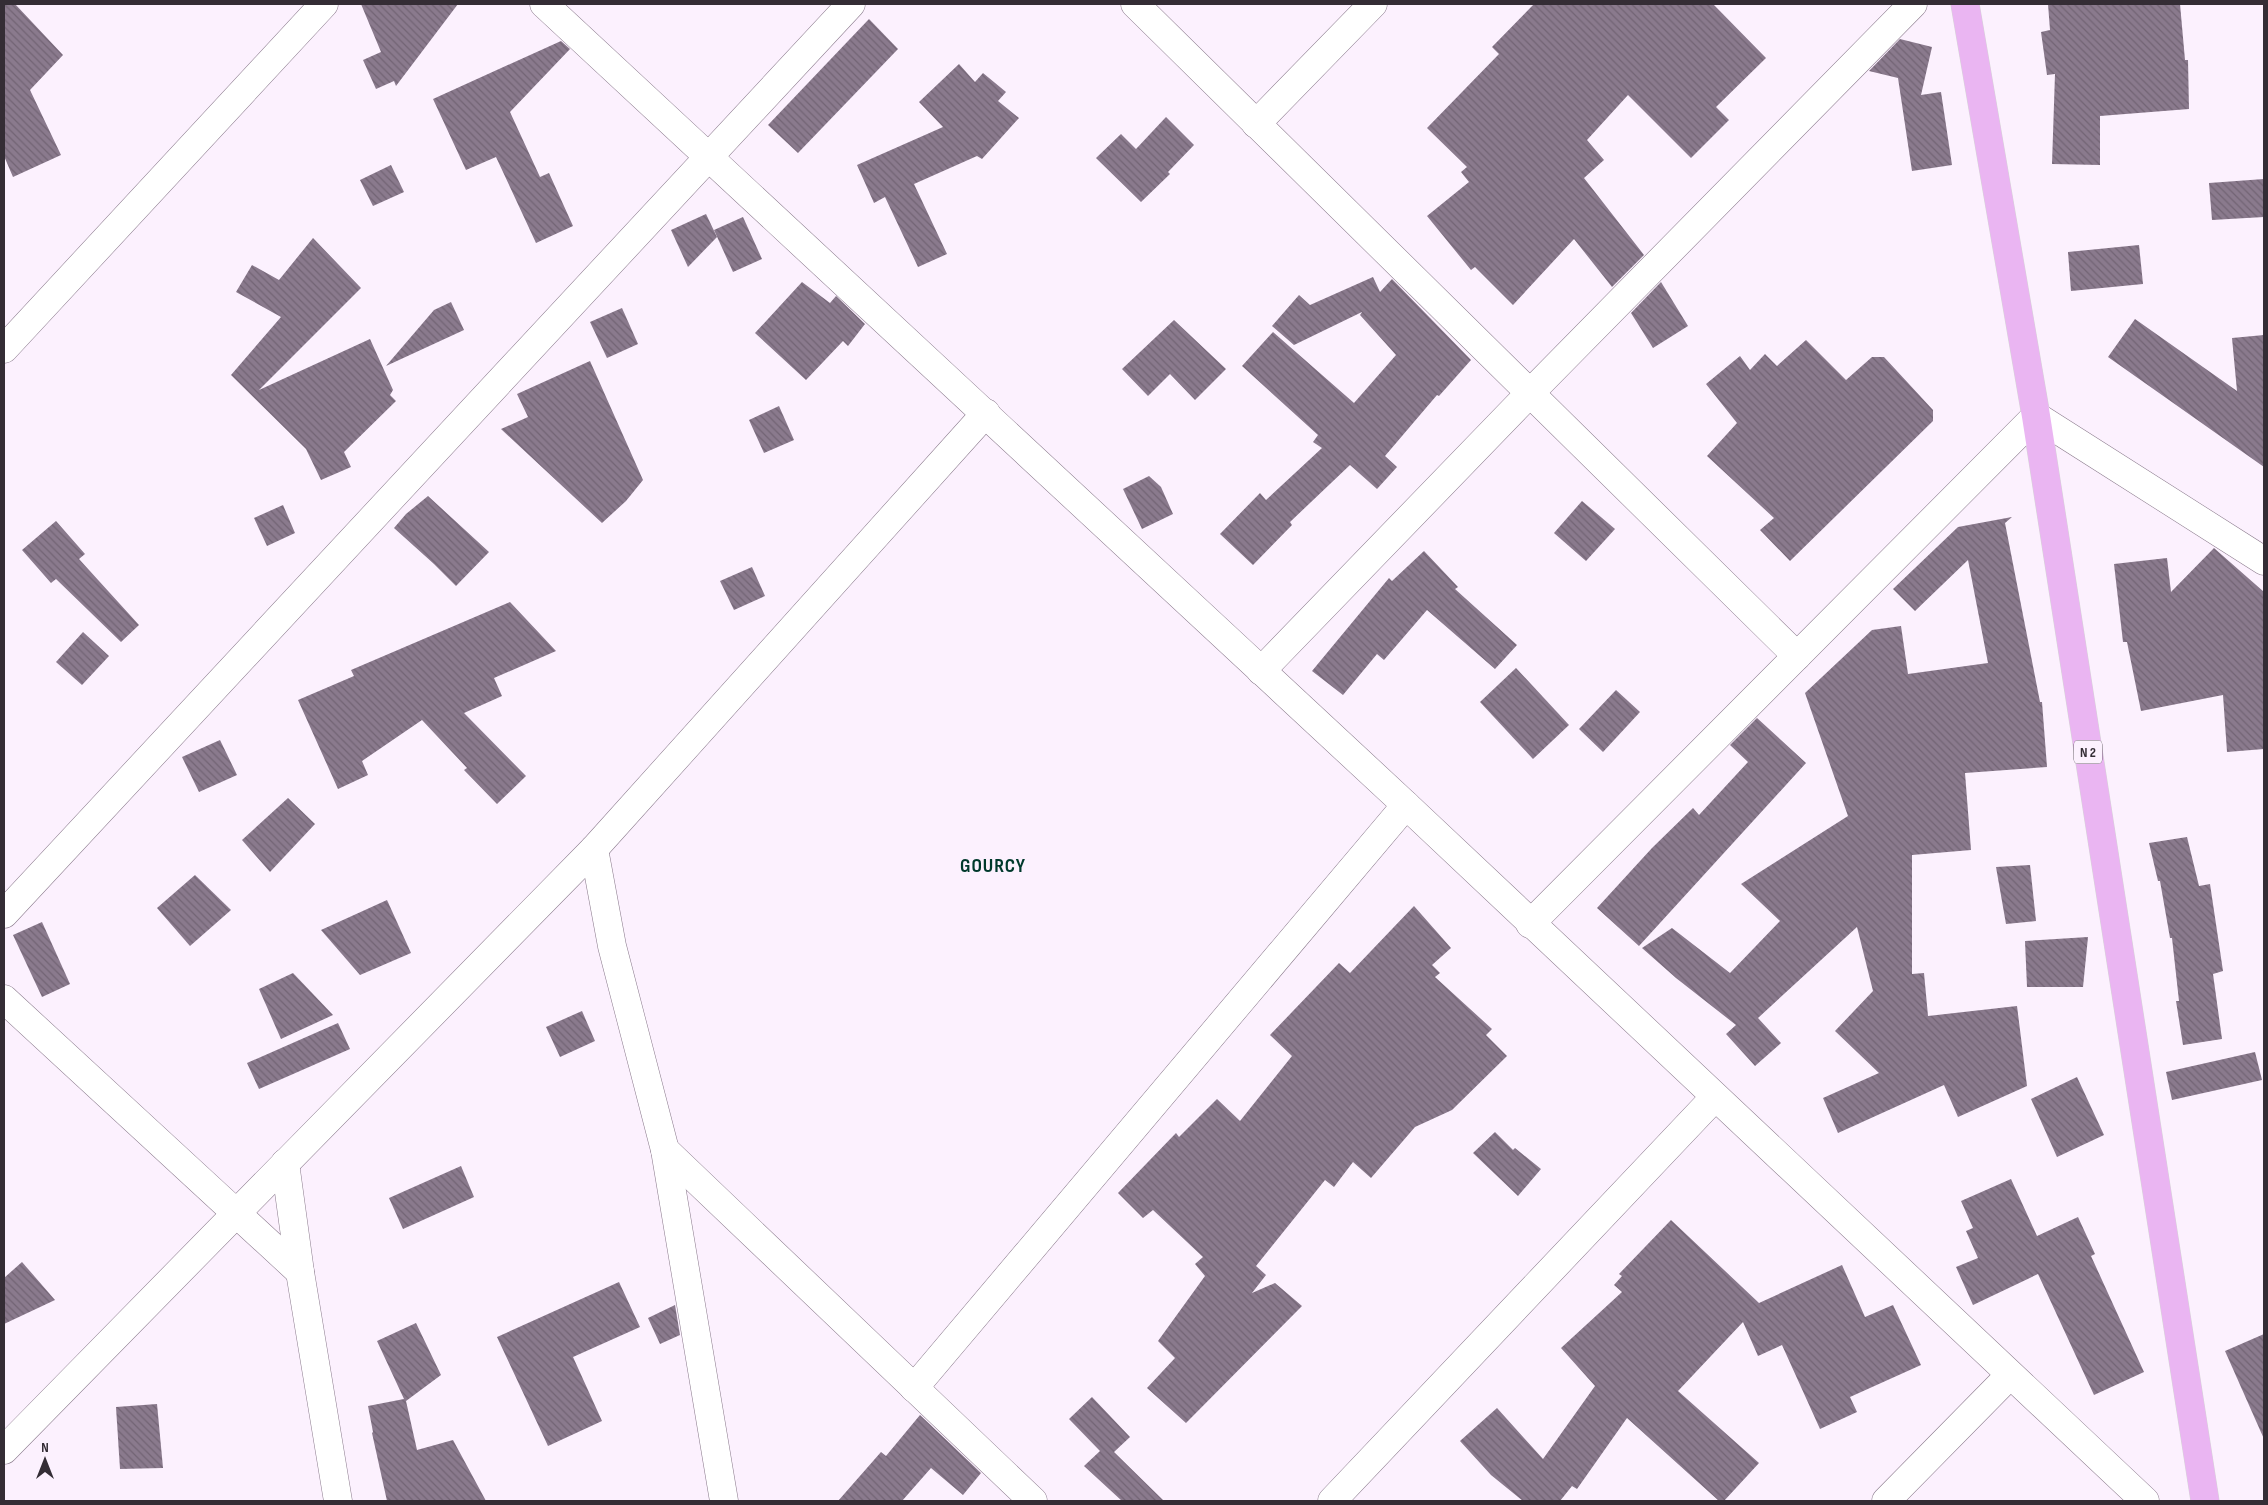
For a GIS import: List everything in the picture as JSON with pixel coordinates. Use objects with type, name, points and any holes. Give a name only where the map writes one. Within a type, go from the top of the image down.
[{"type":"main road","name":"N 2","points":[[1965,4],[2036,416],[2205,1501]]},
{"type":"street","points":[[4,350],[324,4]]},
{"type":"street","points":[[544,4],[1406,804],[1530,924],[2145,1501]]},
{"type":"street","points":[[4,914],[852,4]]},
{"type":"street","points":[[1135,4],[1797,656]]},
{"type":"street","points":[[1256,124],[1373,4]]},
{"type":"street","points":[[1261,671],[1530,393],[1913,4]]},
{"type":"street","points":[[4,1450],[594,849],[986,413]]},
{"type":"street","points":[[1530,924],[2036,416],[2264,561]]},
{"type":"street","points":[[914,1388],[1406,804]]},
{"type":"street","points":[[594,849],[612,946],[666,1150],[724,1501]]},
{"type":"street","points":[[4,998],[300,1272]]},
{"type":"street","points":[[1332,1501],[1715,1097]]},
{"type":"street","points":[[666,1150],[1032,1501]]},
{"type":"street","points":[[285,1163],[300,1272],[338,1501]]},
{"type":"street","points":[[1886,1501],[2010,1375]]},
{"type":"building","points":[[4,4],[15,4],[63,55],[30,90],[61,155],[13,177],[4,156]]},
{"type":"building","points":[[361,4],[458,4],[396,86],[394,81],[376,89],[363,60],[381,52]]},
{"type":"building","points":[[1534,4],[1713,4],[1766,58],[1716,107],[1729,120],[1691,158],[1628,95],[1587,140],[1604,160],[1584,178],[1644,255],[1612,287],[1574,239],[1513,305],[1475,267],[1471,270],[1427,216],[1469,182],[1461,172],[1467,167],[1427,128],[1499,54],[1492,47]]},
{"type":"building","points":[[2048,4],[2180,4],[2185,60],[2188,60],[2189,109],[2100,116],[2100,165],[2052,164],[2055,74],[2047,75],[2041,32],[2050,30]]},
{"type":"building","points":[[869,19],[898,49],[798,153],[768,125]]},
{"type":"building","points":[[1900,39],[1932,47],[1921,95],[1941,92],[1952,165],[1912,171],[1898,78],[1869,71]]},
{"type":"building","points":[[561,41],[570,49],[510,112],[540,177],[549,173],[573,226],[536,243],[496,157],[466,170],[433,99]]},
{"type":"building","points":[[959,64],[975,82],[983,73],[1006,92],[998,101],[1019,118],[982,159],[977,156],[914,184],[947,254],[918,267],[885,197],[874,203],[857,165],[943,127],[919,102]]},
{"type":"building","points":[[1166,117],[1194,145],[1168,172],[1170,174],[1141,202],[1096,158],[1121,134],[1136,149]]},
{"type":"building","points":[[391,165],[404,192],[373,206],[360,180]]},
{"type":"building","points":[[2264,179],[2264,217],[2212,220],[2209,183]]},
{"type":"building","points":[[706,214],[717,237],[688,267],[671,230]]},
{"type":"building","points":[[743,217],[762,259],[733,272],[714,230]]},
{"type":"building","points":[[313,238],[361,288],[259,390],[370,339],[393,390],[390,395],[396,401],[344,452],[351,467],[321,480],[306,449],[231,375],[281,317],[236,292],[252,265],[279,280]]},
{"type":"building","points":[[2139,245],[2143,284],[2071,291],[2068,252]]},
{"type":"building","points":[[1373,277],[1380,292],[1392,279],[1471,360],[1439,396],[1437,395],[1385,456],[1397,467],[1377,489],[1350,465],[1290,522],[1292,525],[1253,565],[1220,534],[1260,493],[1266,500],[1322,448],[1313,442],[1318,435],[1242,366],[1273,332],[1354,403],[1396,355],[1360,315],[1362,312],[1294,345],[1272,326],[1299,295],[1310,305]]},
{"type":"building","points":[[802,282],[830,303],[836,296],[865,324],[848,346],[843,341],[806,380],[755,333]]},
{"type":"building","points":[[1661,282],[1688,326],[1653,348],[1631,313]]},
{"type":"building","points":[[451,302],[464,330],[386,366],[434,310]]},
{"type":"building","points":[[622,308],[638,344],[607,358],[590,322]]},
{"type":"building","points":[[2135,319],[2237,391],[2232,338],[2264,335],[2264,467],[2108,357]]},
{"type":"building","points":[[1174,320],[1226,369],[1195,400],[1170,374],[1148,396],[1122,369]]},
{"type":"building","points":[[1806,340],[1846,380],[1872,357],[1884,357],[1933,410],[1933,421],[1790,561],[1760,530],[1774,518],[1707,456],[1737,423],[1706,384],[1740,356],[1750,370],[1765,354],[1777,366]]},
{"type":"building","points":[[590,361],[643,480],[626,501],[602,523],[501,429],[528,417],[517,394]]},
{"type":"building","points":[[779,406],[794,440],[764,453],[749,420]]},
{"type":"building","points":[[1149,476],[1161,487],[1173,514],[1142,529],[1123,489]]},
{"type":"building","points":[[428,496],[489,552],[456,586],[394,528],[406,514]]},
{"type":"building","points":[[1582,501],[1615,529],[1586,561],[1554,533]]},
{"type":"building","points":[[283,505],[295,533],[267,546],[254,518]]},
{"type":"building","points":[[2012,517],[2005,523],[2040,702],[2042,702],[2047,767],[1965,773],[1971,850],[1912,855],[1912,974],[1924,973],[1928,1016],[2017,1006],[2027,1086],[1958,1117],[1944,1085],[1838,1133],[1823,1098],[1879,1073],[1835,1031],[1873,991],[1857,927],[1758,1018],[1781,1043],[1755,1066],[1726,1034],[1736,1025],[1676,978],[1642,948],[1672,928],[1730,973],[1780,921],[1741,884],[1848,816],[1805,693],[1872,630],[1901,626],[1908,674],[1988,663],[1968,560],[1915,611],[1893,589],[1958,527]]},
{"type":"building","points":[[56,521],[85,554],[79,559],[139,625],[121,642],[56,579],[51,583],[22,550]]},
{"type":"building","points":[[2214,548],[2264,592],[2264,749],[2227,752],[2223,695],[2141,711],[2127,642],[2123,642],[2114,564],[2167,558],[2171,592]]},
{"type":"building","points":[[1424,551],[1458,587],[1455,589],[1517,645],[1495,669],[1427,610],[1384,660],[1377,654],[1343,695],[1312,671],[1389,578],[1392,581]]},
{"type":"building","points":[[752,567],[765,596],[734,610],[720,581]]},
{"type":"building","points":[[510,602],[556,651],[494,678],[502,696],[464,713],[526,776],[497,804],[464,770],[467,768],[422,720],[362,761],[368,775],[338,789],[298,700],[354,676],[351,670]]},
{"type":"building","points":[[83,632],[109,656],[82,685],[56,662]]},
{"type":"building","points":[[1516,668],[1569,725],[1533,759],[1480,702]]},
{"type":"building","points":[[1616,690],[1640,712],[1603,752],[1579,729]]},
{"type":"building","points":[[1757,718],[1806,763],[1639,946],[1597,908],[1652,848],[1693,808],[1699,815],[1748,762],[1730,745]]},
{"type":"building","points":[[220,740],[237,775],[199,792],[182,757]]},
{"type":"building","points":[[288,798],[315,824],[270,872],[242,840]]},
{"type":"building","points":[[2187,837],[2199,886],[2210,884],[2223,971],[2213,974],[2222,1039],[2183,1045],[2176,1001],[2179,1001],[2172,938],[2170,938],[2160,881],[2158,881],[2149,843]]},
{"type":"building","points":[[2030,865],[2036,921],[2006,924],[1996,867]]},
{"type":"building","points":[[195,875],[231,910],[190,946],[157,908]]},
{"type":"building","points":[[387,900],[411,953],[360,975],[321,930]]},
{"type":"building","points":[[1414,906],[1451,948],[1432,965],[1440,973],[1435,977],[1492,1029],[1486,1035],[1507,1056],[1452,1110],[1415,1127],[1371,1178],[1353,1162],[1334,1187],[1325,1180],[1256,1266],[1266,1275],[1252,1293],[1275,1283],[1302,1306],[1186,1423],[1147,1388],[1175,1358],[1158,1341],[1205,1276],[1195,1264],[1203,1257],[1153,1210],[1143,1218],[1118,1193],[1176,1133],[1179,1137],[1217,1099],[1240,1121],[1292,1056],[1270,1035],[1339,963],[1350,973]]},
{"type":"building","points":[[42,922],[70,984],[42,997],[13,935]]},
{"type":"building","points":[[2088,937],[2083,987],[2027,987],[2025,941]]},
{"type":"building","points":[[293,973],[333,1015],[281,1039],[259,989]]},
{"type":"building","points":[[582,1011],[595,1041],[560,1057],[546,1027]]},
{"type":"building","points":[[338,1023],[350,1049],[259,1089],[247,1063]]},
{"type":"building","points":[[2255,1052],[2262,1080],[2172,1100],[2166,1072]]},
{"type":"building","points":[[2077,1077],[2104,1135],[2057,1157],[2031,1099]]},
{"type":"building","points":[[1495,1132],[1513,1150],[1515,1148],[1541,1169],[1518,1196],[1473,1153]]},
{"type":"building","points":[[461,1166],[474,1197],[403,1229],[389,1198]]},
{"type":"building","points":[[2011,1179],[2037,1236],[2078,1217],[2095,1254],[2091,1256],[2144,1372],[2094,1395],[2038,1274],[1973,1305],[1956,1267],[1978,1258],[1966,1231],[1973,1228],[1961,1201]]},
{"type":"building","points":[[1671,1220],[1759,1303],[1842,1265],[1865,1317],[1893,1305],[1921,1365],[1850,1397],[1857,1412],[1820,1429],[1782,1345],[1758,1356],[1743,1322],[1678,1391],[1759,1463],[1724,1501],[1719,1501],[1627,1418],[1577,1489],[1572,1486],[1560,1501],[1523,1501],[1491,1475],[1460,1441],[1497,1408],[1543,1459],[1595,1386],[1561,1348],[1622,1292],[1614,1285],[1622,1276],[1619,1274]]},
{"type":"building","points":[[22,1262],[55,1300],[4,1324],[4,1278]]},
{"type":"building","points":[[619,1282],[640,1327],[573,1357],[602,1421],[548,1446],[497,1337]]},
{"type":"building","points":[[675,1305],[680,1335],[660,1344],[648,1318]]},
{"type":"building","points":[[416,1323],[441,1375],[406,1401],[417,1450],[453,1440],[486,1501],[387,1501],[368,1406],[404,1399],[377,1341]]},
{"type":"building","points":[[2264,1334],[2264,1439],[2225,1351]]},
{"type":"building","points":[[1092,1397],[1130,1437],[1114,1452],[1164,1501],[1122,1501],[1084,1466],[1100,1451],[1069,1419]]},
{"type":"building","points":[[157,1404],[163,1468],[120,1469],[116,1407]]},
{"type":"building","points":[[920,1415],[981,1473],[963,1495],[931,1468],[902,1501],[838,1501],[881,1452],[886,1456]]},
{"type":"district","name":"GOURCY","points":[[993,866]]}]
